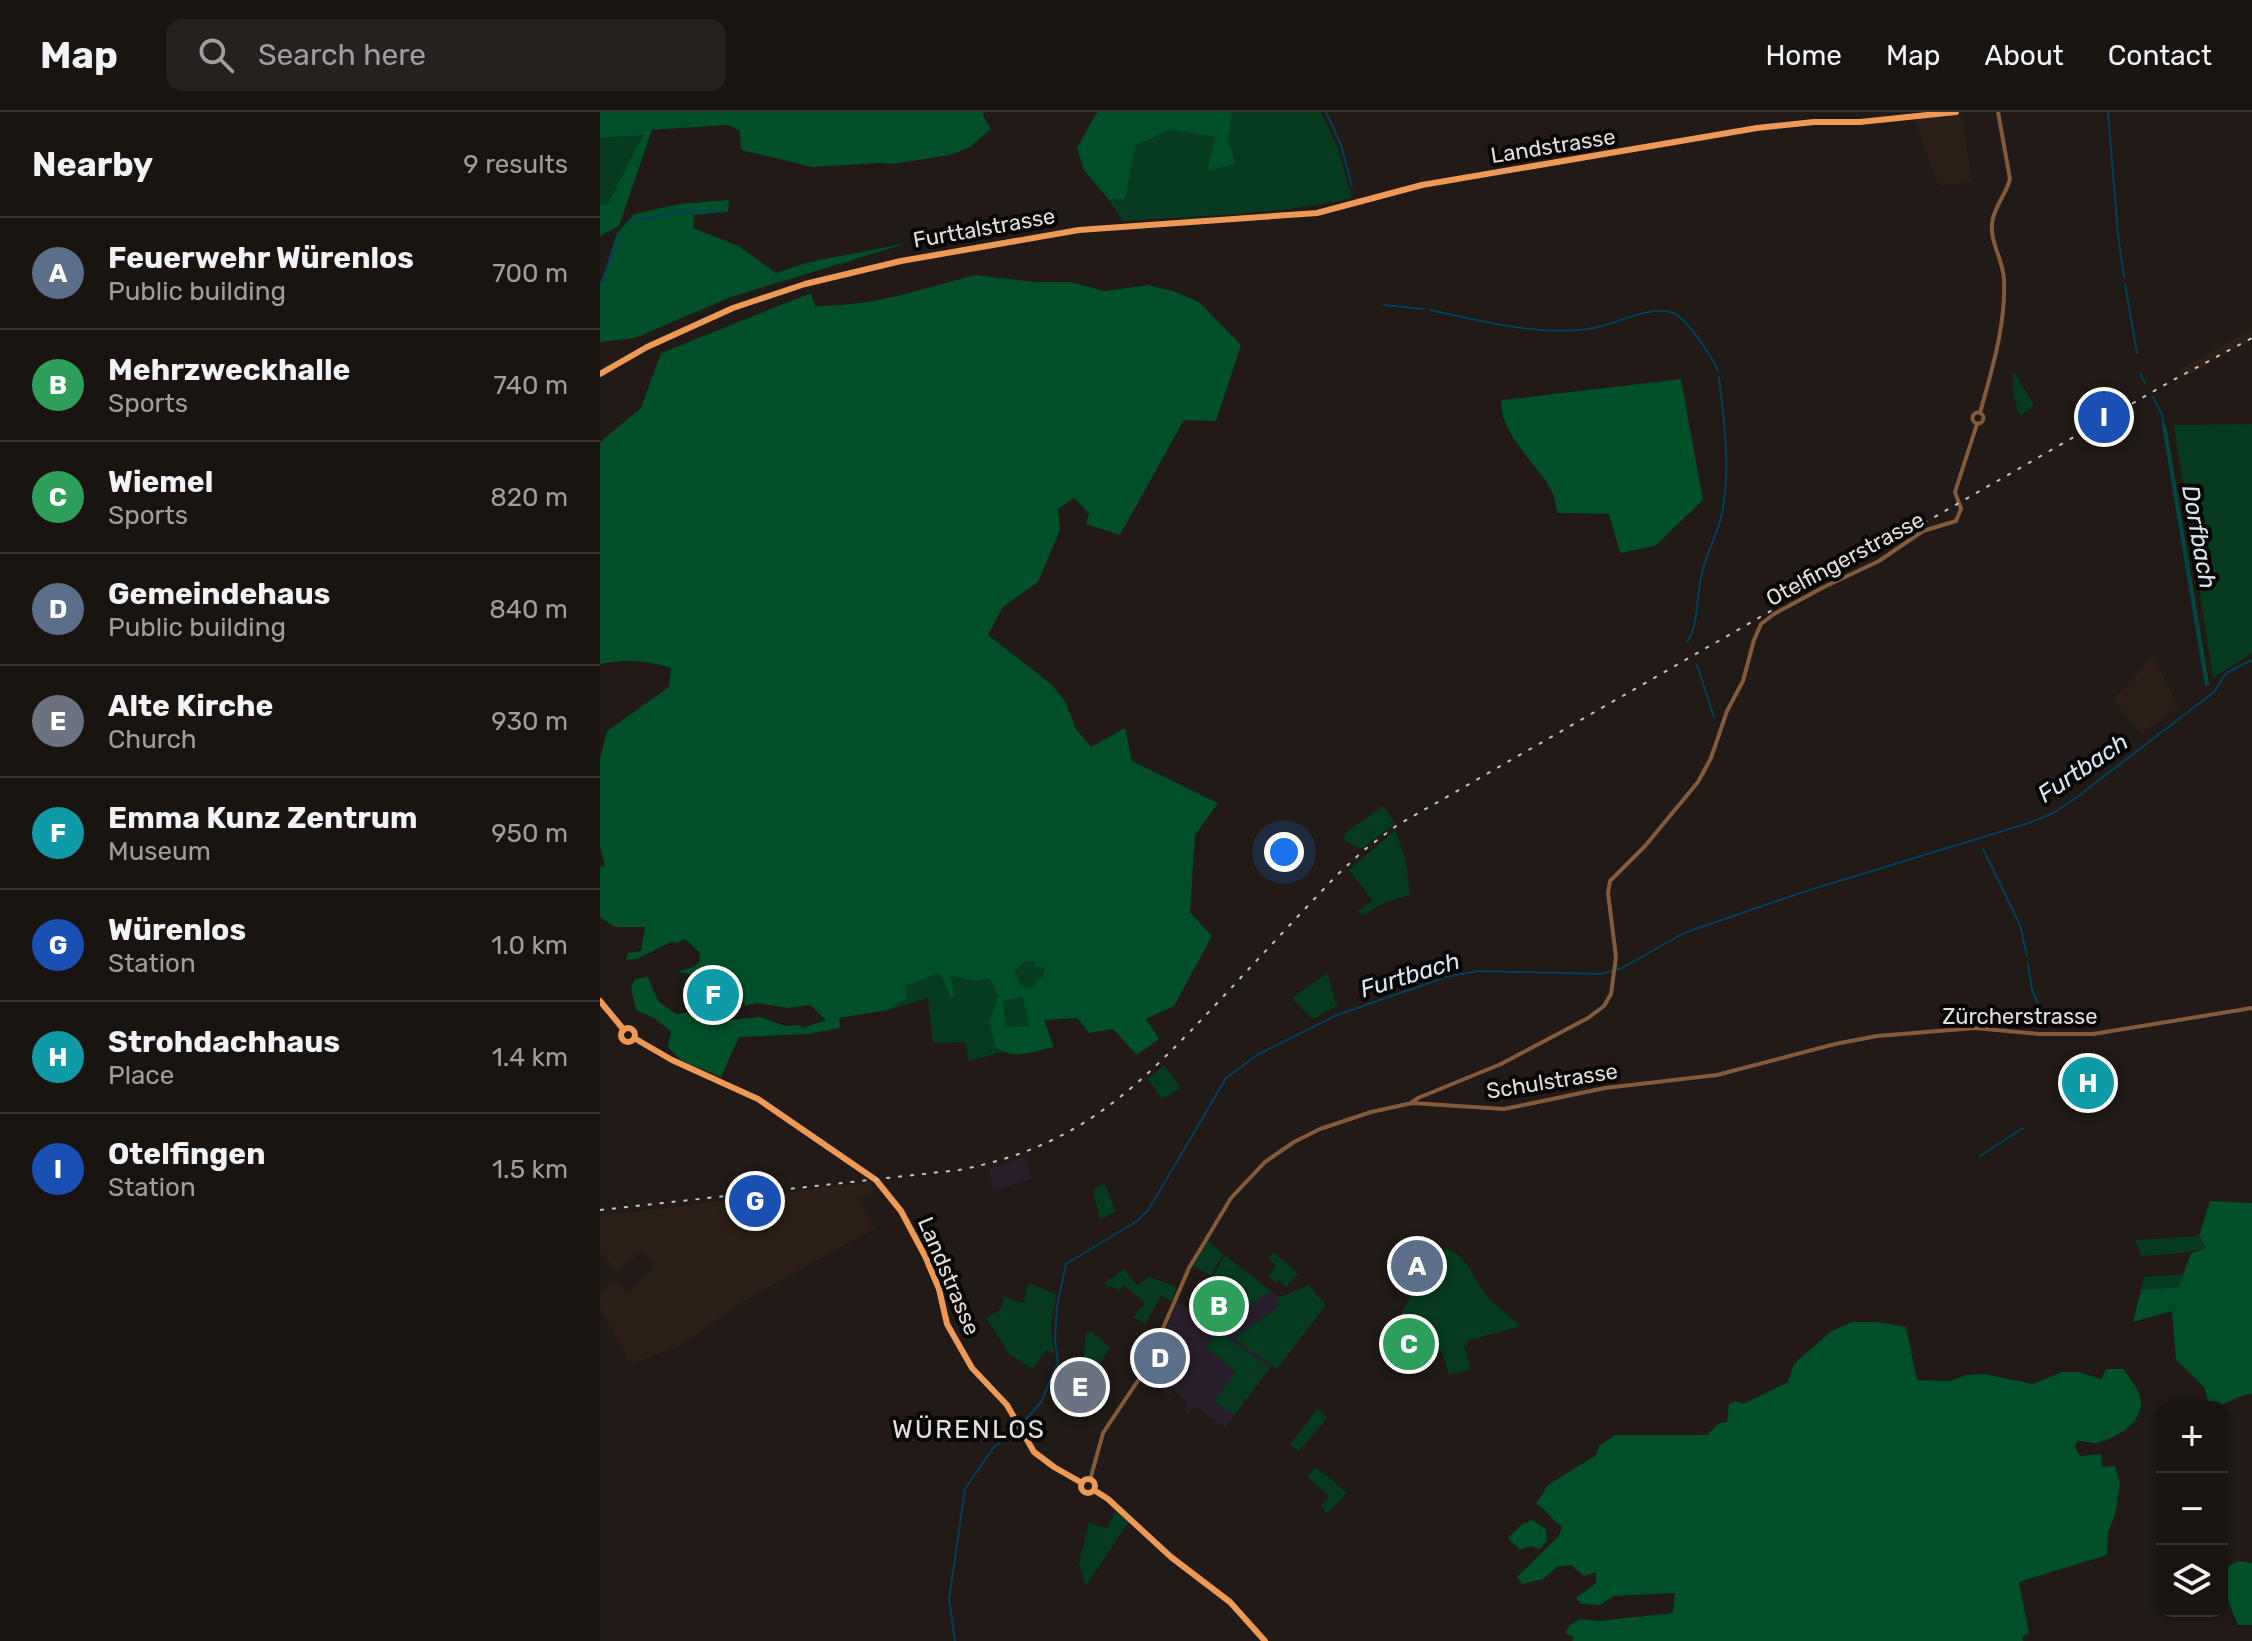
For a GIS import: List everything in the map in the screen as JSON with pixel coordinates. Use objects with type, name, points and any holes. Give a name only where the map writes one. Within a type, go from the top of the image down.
[{"type":"main road","name":"Landstrasse","points":[[1394,192],[1757,128],[1956,112]]},
{"type":"main road","name":"Furttalstrasse","points":[[600,374],[647,347],[733,308],[805,284],[901,261],[1079,230],[1317,213],[1394,192]]},
{"type":"main road","name":"Landstrasse","points":[[600,1001],[624,1030],[633,1030],[634,1038],[672,1060],[758,1099],[876,1180],[901,1211],[925,1256],[939,1289],[947,1324],[972,1368],[1007,1405],[1034,1452],[1054,1467],[1086,1481],[1084,1492],[1094,1490]]},
{"type":"main road","points":[[1086,1481],[1094,1484],[1094,1490],[1181,1565],[1230,1602],[1265,1641]]},
{"type":"street","name":"Otelfingerstrasse","points":[[1412,1103],[1501,1064],[1588,1018],[1609,999],[1615,934],[1608,893],[1610,881],[1645,846],[1698,782],[1715,749],[1727,711],[1743,681],[1761,624],[1824,587],[1879,561],[1923,531],[1953,523],[1959,517],[1961,509],[1955,492],[1977,424],[1973,418],[1980,413],[2003,320],[2003,271],[1991,228],[2008,188],[2010,169],[1998,112]]},
{"type":"street","name":"Zürcherstrasse","points":[[1835,1044],[1877,1036],[1975,1028],[2039,1034],[2093,1034],[2252,1008]]},
{"type":"street","name":"Schulstrasse","points":[[1086,1481],[1103,1433],[1141,1378],[1189,1268],[1231,1198],[1244,1181],[1275,1154],[1312,1133],[1350,1118],[1412,1103],[1511,1108],[1596,1090],[1742,1070],[1835,1044]]},
{"type":"shaded area","points":[[1962,114],[1972,182],[1939,186],[1914,120]]},
{"type":"shaded area","points":[[2252,329],[2252,340],[2183,378],[2179,371],[2186,366]]},
{"type":"shaded area","points":[[2153,656],[2178,707],[2141,734],[2113,700]]},
{"type":"shaded area","points":[[1025,1157],[1032,1178],[993,1192],[989,1169]]},
{"type":"shaded area","points":[[871,1182],[873,1195],[857,1197],[875,1228],[742,1302],[680,1346],[631,1364],[600,1309],[600,1294],[613,1279],[629,1293],[655,1267],[641,1251],[617,1272],[600,1252],[600,1216]]},
{"type":"shaded area","points":[[1225,1255],[1279,1297],[1309,1285],[1326,1305],[1277,1369],[1272,1366],[1225,1428],[1195,1406],[1188,1413],[1184,1409],[1188,1403],[1174,1389],[1169,1395],[1155,1384],[1172,1341],[1163,1337],[1177,1303],[1192,1310]]},
{"type":"green space","points":[[600,112],[984,112],[983,116],[991,129],[970,147],[950,155],[893,164],[812,167],[741,150],[740,131],[727,125],[652,130],[619,226],[600,236],[600,205],[607,205],[643,135],[600,138]]},
{"type":"green space","points":[[1097,112],[1232,112],[1228,138],[1236,164],[1207,171],[1215,137],[1171,130],[1136,145],[1125,199],[1109,200],[1084,170],[1077,148]]},
{"type":"green space","points":[[1232,112],[1321,112],[1338,148],[1352,198],[1267,211],[1123,221],[1109,200],[1125,199],[1136,145],[1171,130],[1215,137],[1207,170],[1236,164],[1228,138]]},
{"type":"green space","points":[[644,134],[607,205],[600,205],[600,138]]},
{"type":"green space","points":[[729,200],[728,212],[694,215],[693,228],[739,246],[776,273],[809,262],[908,243],[731,297],[635,338],[600,342],[600,286],[617,233],[634,214],[679,204]]},
{"type":"green space","points":[[975,275],[1034,282],[1070,282],[1105,291],[1148,285],[1173,291],[1199,302],[1241,345],[1216,421],[1184,420],[1120,535],[1086,524],[1089,513],[1074,498],[1058,509],[1060,530],[1038,582],[1003,607],[988,635],[1051,684],[1065,701],[1076,729],[1091,747],[1125,728],[1132,761],[1218,803],[1195,835],[1190,912],[1212,936],[1174,1006],[1146,1019],[1159,1039],[1137,1055],[1113,1029],[1089,1033],[1077,1018],[1044,1020],[1054,1047],[1024,1054],[1004,1052],[996,1048],[989,1022],[998,996],[990,979],[976,981],[950,976],[955,996],[951,998],[940,973],[906,986],[906,999],[888,1010],[839,1018],[840,1028],[809,1034],[739,1037],[721,1077],[682,1061],[668,1047],[671,1031],[636,1010],[631,988],[635,979],[648,977],[658,1001],[676,1014],[694,1012],[729,1020],[760,1017],[785,1026],[799,1025],[803,1028],[826,1020],[810,1005],[787,1008],[757,1003],[745,1006],[742,997],[725,992],[698,977],[681,973],[679,971],[693,967],[700,961],[699,952],[685,939],[678,943],[671,942],[637,959],[626,960],[628,953],[641,951],[645,927],[615,927],[600,917],[600,867],[605,866],[600,846],[600,759],[607,731],[669,687],[671,668],[636,661],[600,664],[600,442],[641,408],[661,353],[811,293],[815,306],[856,304]],"holes":[[[1034,961],[1035,966],[1045,968],[1042,977],[1030,989],[1020,984],[1015,971],[1023,962]],[[1022,997],[1030,1026],[1006,1027],[1003,1001]]]},
{"type":"green space","points":[[2013,370],[2034,405],[2022,415],[2019,414],[2013,392]]},
{"type":"green space","points":[[1681,379],[1703,500],[1655,546],[1620,553],[1609,514],[1558,513],[1547,483],[1506,424],[1502,400]]},
{"type":"green space","points":[[2252,424],[2252,653],[2213,678],[2174,425]]},
{"type":"green space","points":[[2162,425],[2166,425],[2209,684],[2205,686]]},
{"type":"green space","points":[[1384,806],[1395,824],[1361,849],[1343,840],[1346,832]]},
{"type":"green space","points":[[1395,830],[1406,861],[1410,895],[1386,902],[1363,915],[1357,911],[1373,901],[1349,870]]},
{"type":"green space","points":[[1035,961],[1045,968],[1031,990],[1020,984],[1015,971],[1023,962]]},
{"type":"green space","points":[[940,973],[955,996],[949,976],[976,981],[990,979],[998,996],[989,1022],[996,1048],[1003,1052],[969,1061],[965,1042],[933,1043],[928,998],[888,1010],[905,999],[905,986]]},
{"type":"green space","points":[[1327,973],[1337,1006],[1313,1019],[1292,998]]},
{"type":"green space","points":[[1022,997],[1031,1026],[1006,1028],[1003,1001]]},
{"type":"green space","points":[[1164,1065],[1181,1088],[1162,1099],[1148,1079]]},
{"type":"green space","points":[[1104,1183],[1116,1212],[1100,1219],[1093,1190]]},
{"type":"green space","points":[[2210,1201],[2252,1203],[2252,1394],[2228,1402],[2208,1401],[2204,1387],[2176,1360],[2172,1311],[2133,1322],[2141,1290],[2179,1287],[2191,1253],[2206,1248],[2199,1236]]},
{"type":"green space","points":[[2198,1236],[2206,1248],[2141,1256],[2136,1240]]},
{"type":"green space","points":[[1208,1241],[1223,1254],[1211,1276],[1193,1266]]},
{"type":"green space","points":[[1448,1249],[1466,1263],[1490,1299],[1521,1326],[1467,1341],[1464,1346],[1471,1369],[1449,1375],[1442,1352],[1427,1356],[1427,1346],[1407,1336],[1409,1329],[1397,1322],[1433,1254]]},
{"type":"green space","points":[[1274,1252],[1298,1274],[1286,1287],[1268,1276],[1276,1266],[1269,1258]]},
{"type":"green space","points":[[1225,1255],[1271,1291],[1250,1305],[1234,1293],[1230,1294],[1210,1282]]},
{"type":"green space","points":[[1124,1269],[1137,1285],[1150,1277],[1177,1287],[1172,1301],[1161,1296],[1145,1324],[1133,1317],[1145,1303],[1124,1285],[1120,1290],[1104,1284]]},
{"type":"green space","points":[[2184,1274],[2179,1287],[2141,1290],[2144,1277]]},
{"type":"green space","points":[[1028,1283],[1056,1294],[1051,1324],[1054,1355],[1047,1350],[1032,1369],[1009,1354],[986,1318],[1001,1309],[1004,1297],[1024,1303]]},
{"type":"green space","points":[[1309,1285],[1326,1305],[1277,1369],[1234,1338],[1276,1309],[1279,1304],[1276,1299]]},
{"type":"green space","points":[[1852,1322],[1906,1327],[1917,1380],[1950,1381],[1966,1375],[1985,1374],[2033,1384],[2062,1372],[2079,1372],[2101,1379],[2106,1369],[2123,1369],[2140,1396],[2141,1405],[2135,1421],[2113,1437],[2097,1443],[2078,1441],[2075,1446],[2080,1456],[2101,1454],[2102,1467],[2115,1466],[2120,1483],[2115,1515],[2108,1532],[2107,1555],[2019,1582],[2029,1633],[2022,1637],[2023,1641],[1572,1641],[1574,1637],[1565,1633],[1570,1625],[1580,1619],[1598,1621],[1673,1613],[1675,1593],[1614,1596],[1600,1605],[1581,1604],[1576,1598],[1596,1583],[1596,1572],[1584,1576],[1571,1565],[1557,1567],[1543,1579],[1522,1584],[1517,1577],[1559,1536],[1562,1526],[1536,1504],[1548,1485],[1596,1455],[1599,1446],[1615,1435],[1707,1435],[1719,1423],[1727,1422],[1729,1404],[1736,1401],[1743,1404],[1788,1382],[1794,1364],[1830,1332]]},
{"type":"green space","points":[[1218,1331],[1270,1368],[1234,1415],[1214,1401],[1236,1372],[1206,1347]]},
{"type":"green space","points":[[1093,1332],[1110,1348],[1090,1377],[1079,1372],[1083,1364],[1086,1333]]},
{"type":"green space","points":[[1318,1408],[1327,1418],[1299,1451],[1290,1444]]},
{"type":"green space","points":[[1316,1467],[1347,1493],[1327,1513],[1321,1506],[1329,1496],[1307,1477]]},
{"type":"green space","points":[[1117,1510],[1129,1522],[1086,1586],[1079,1564],[1089,1523],[1107,1528]]},
{"type":"green space","points":[[1532,1520],[1546,1529],[1547,1541],[1540,1549],[1531,1546],[1520,1550],[1508,1538],[1522,1524]]},
{"type":"green space","points":[[2238,1561],[2252,1563],[2252,1625],[2238,1625],[2228,1601],[2228,1566]]},
{"type":"waterway","points":[[1326,112],[1341,145],[1352,186]]},
{"type":"waterway","name":"Dorfbach","points":[[2108,112],[2124,277]]},
{"type":"waterway","points":[[631,221],[679,212],[721,211]]},
{"type":"waterway","points":[[600,286],[621,233]]},
{"type":"waterway","name":"Dorfbach","points":[[2125,284],[2137,353]]},
{"type":"waterway","points":[[1384,305],[1424,309]]},
{"type":"waterway","points":[[1430,310],[1549,331],[1589,329],[1643,313],[1664,311],[1673,313],[1685,322],[1718,371]]},
{"type":"waterway","name":"Dorfbach","points":[[2140,374],[2145,383]]},
{"type":"waterway","points":[[1687,642],[1695,619],[1703,569],[1720,521],[1725,496],[1726,445],[1719,377]]},
{"type":"waterway","name":"Dorfbach","points":[[2153,397],[2162,415],[2208,685]]},
{"type":"waterway","name":"Furtbach","points":[[1022,1424],[1041,1402],[1058,1362],[1055,1340],[1057,1306],[1066,1264],[1137,1221],[1149,1209],[1226,1078],[1257,1055],[1337,1015],[1446,977],[1478,971],[1601,974],[1622,968],[1684,933],[1803,892],[2029,823],[2073,800],[2214,692],[2226,673],[2252,660]]},
{"type":"waterway","points":[[1697,665],[1714,717]]},
{"type":"waterway","points":[[1983,849],[2020,925],[2027,956]]},
{"type":"waterway","points":[[2028,964],[2032,990],[2043,1015],[2044,1026]]},
{"type":"waterway","points":[[1980,1156],[2023,1128]]},
{"type":"waterway","name":"Furtbach","points":[[955,1641],[949,1599],[965,1489],[993,1448],[1017,1428]]},
{"type":"railway","points":[[600,1210],[959,1170],[1040,1146],[1074,1129],[1105,1109],[1162,1060],[1337,875],[1396,826],[2175,379],[2252,338]]},
{"type":"place","name":"Otelfingen","points":[[2104,417]]},
{"type":"place","name":"Emma Kunz Zentrum","points":[[713,995]]},
{"type":"place","name":"Strohdachhaus","points":[[2088,1083]]},
{"type":"place","name":"Würenlos","points":[[755,1201]]},
{"type":"place","name":"Feuerwehr Würenlos","points":[[1417,1266]]},
{"type":"place","name":"Mehrzweckhalle","points":[[1219,1306]]},
{"type":"place","name":"Wiemel","points":[[1409,1344]]},
{"type":"place","name":"Gemeindehaus","points":[[1160,1358]]},
{"type":"place","name":"Alte Kirche","points":[[1080,1387]]},
{"type":"district","name":"WÜRENLOS","points":[[969,1429]]}]
